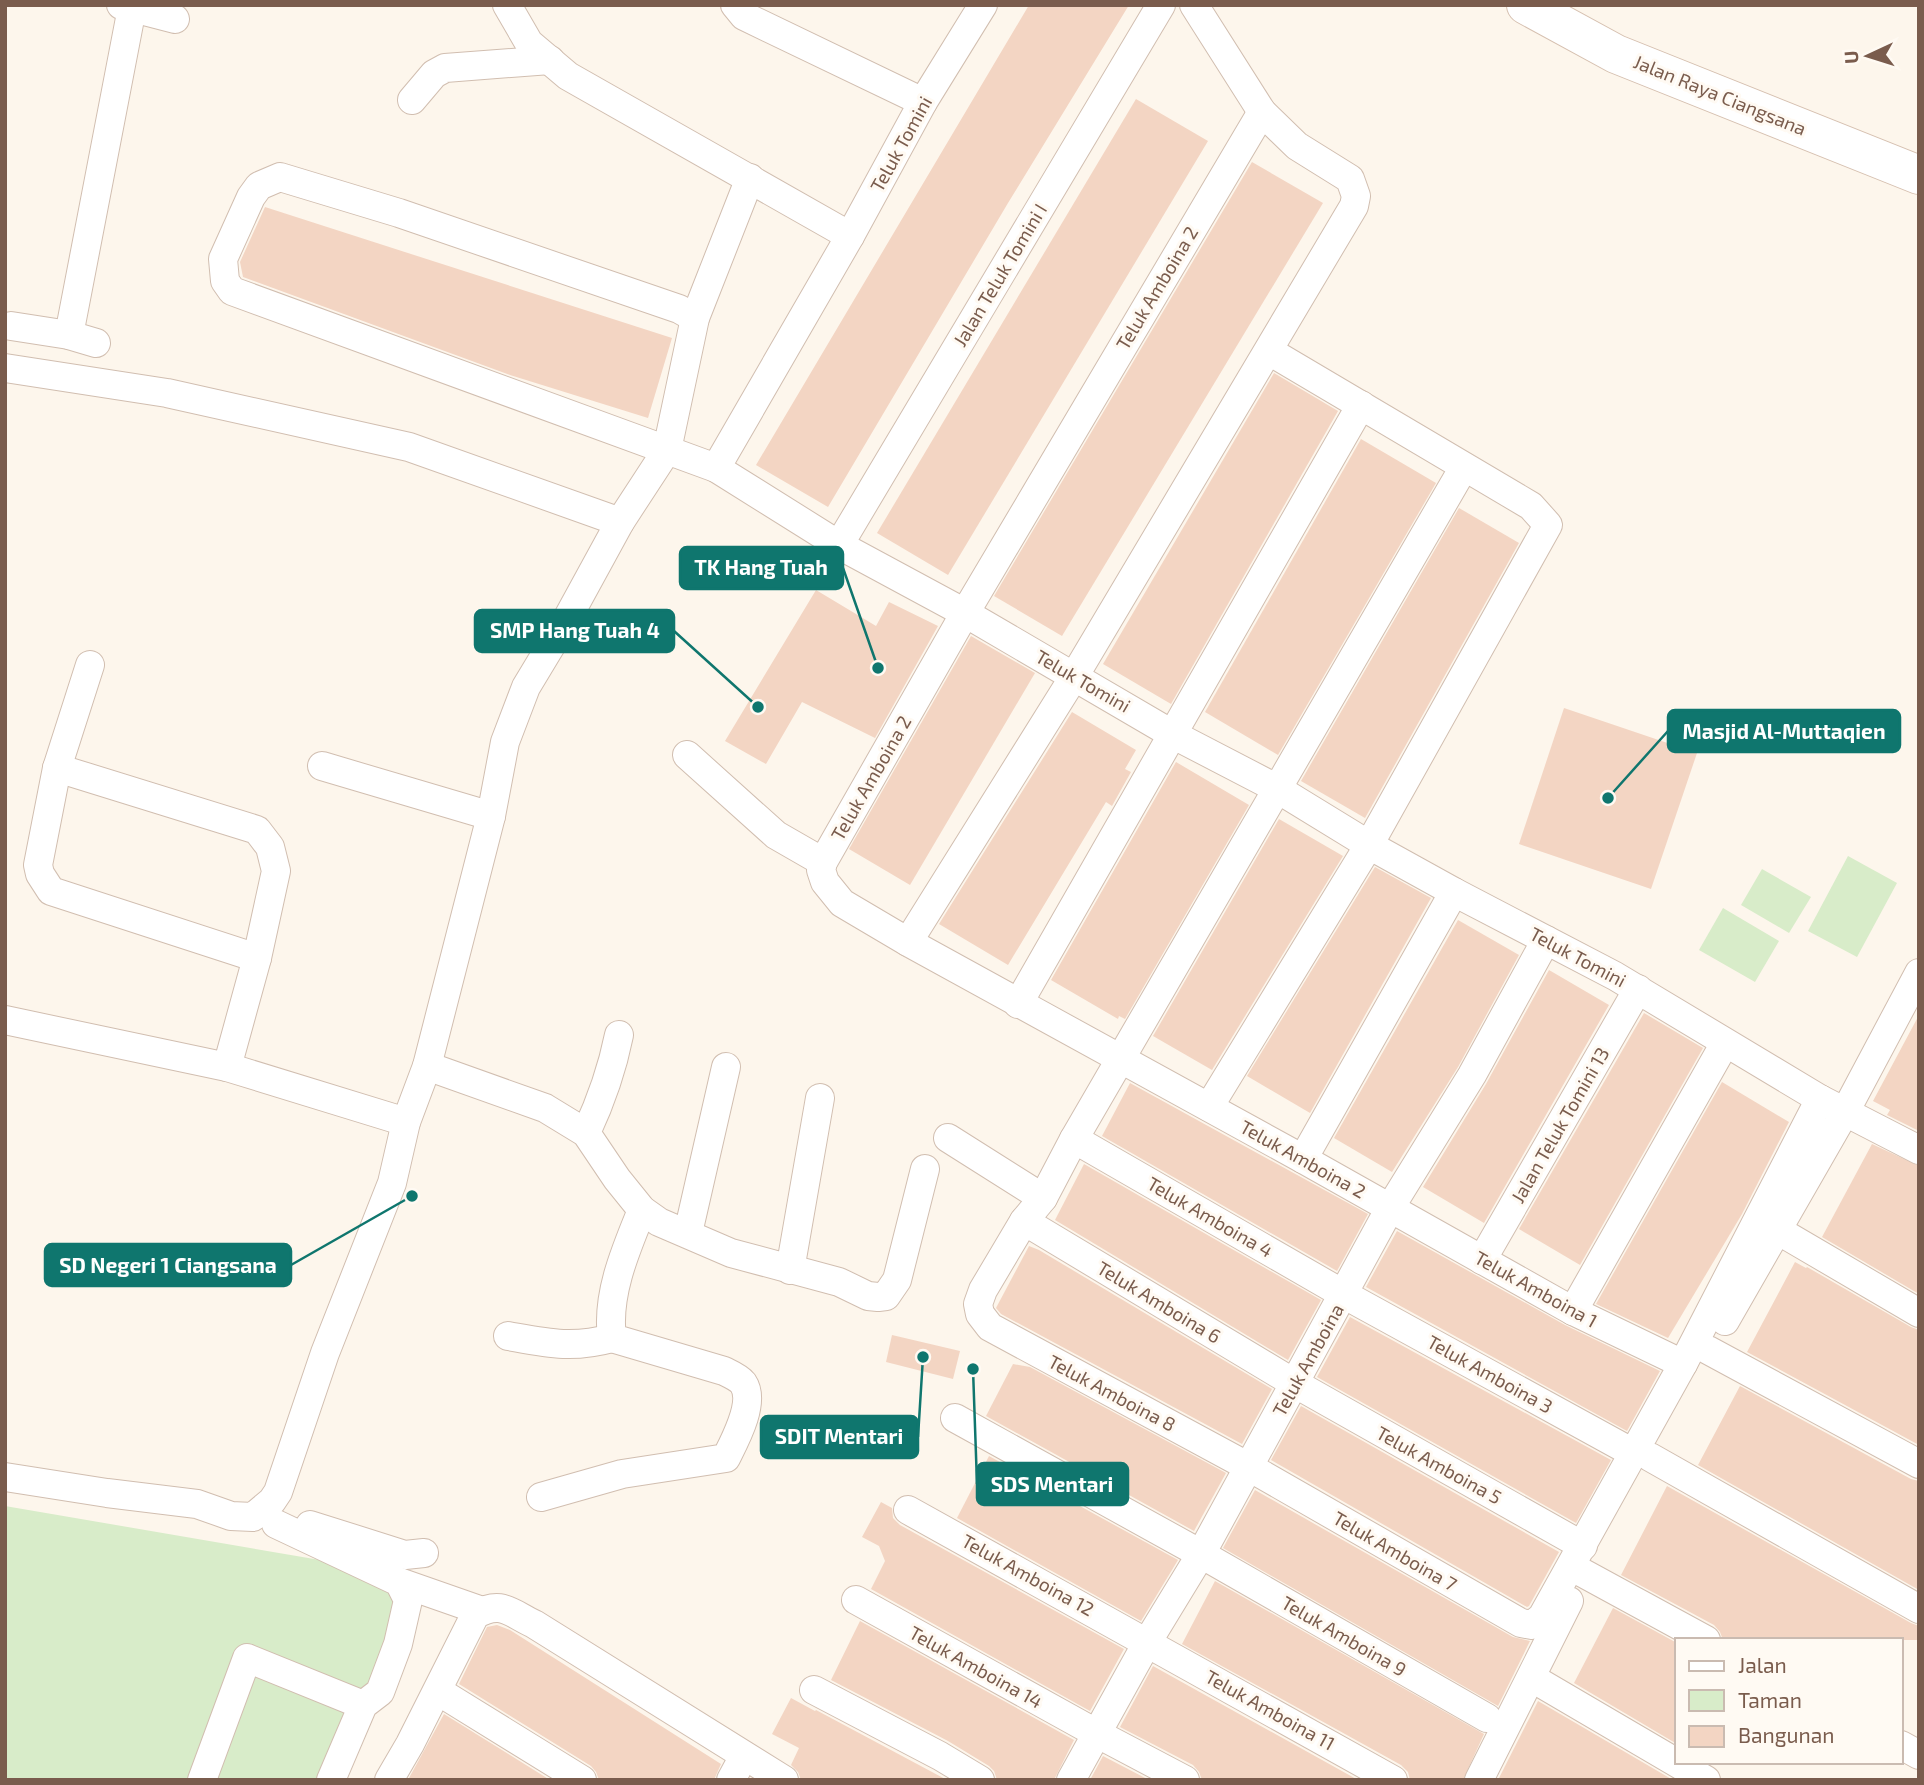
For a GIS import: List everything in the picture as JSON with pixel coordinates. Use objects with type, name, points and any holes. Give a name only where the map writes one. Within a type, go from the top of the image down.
[{"type":"main road","name":"Jalan Raya Ciangsana","points":[[1545,10],[1616,54],[1919,175]]},
{"type":"street","points":[[506,5],[530,43],[568,76],[850,236]]},
{"type":"street","points":[[735,5],[744,16],[923,102]]},
{"type":"street","name":"Teluk Tomini","points":[[983,5],[923,102],[850,236],[716,468],[839,545],[965,613],[1172,734],[1276,788],[1369,845],[1454,892],[1638,989],[1820,1099],[1919,1150]]},
{"type":"street","name":"Jalan Teluk Tomini I","points":[[839,545],[1161,5]]},
{"type":"street","points":[[908,942],[1074,675],[1354,206],[1356,196],[1350,179],[1297,146],[1262,112],[1194,5]]},
{"type":"street","points":[[69,335],[126,7],[175,19]]},
{"type":"street","points":[[412,100],[434,74],[446,68],[550,60]]},
{"type":"street","name":"Teluk Amboina 2","points":[[1262,112],[965,613],[822,862],[821,870],[825,882],[842,903],[1390,1208]]},
{"type":"street","points":[[695,318],[679,309],[399,213],[280,177],[259,186],[251,197],[223,259],[222,271],[232,291],[716,468]]},
{"type":"street","points":[[265,1521],[283,1479],[325,1353],[392,1183],[406,1122],[427,1066],[491,816],[505,742],[526,687],[567,620],[620,522],[667,450],[695,318],[750,178]]},
{"type":"street","points":[[11,326],[69,335],[96,343]]},
{"type":"street","points":[[1209,1107],[1369,845],[1548,525],[1531,506],[1269,351]]},
{"type":"street","points":[[5,368],[167,393],[410,447],[620,522]]},
{"type":"street","points":[[1018,1003],[1361,405]]},
{"type":"street","points":[[1024,1221],[1043,1198],[1074,1139],[1276,788],[1464,467]]},
{"type":"street","points":[[90,665],[57,768],[38,865],[46,886],[51,891],[257,958]]},
{"type":"street","points":[[687,755],[776,835],[822,862]]},
{"type":"street","points":[[322,766],[491,816]]},
{"type":"street","points":[[57,768],[257,830],[270,847],[276,871],[257,958],[227,1067]]},
{"type":"street","points":[[1303,1158],[1454,892]]},
{"type":"street","name":"Teluk Amboina","points":[[1071,1780],[1147,1641],[1202,1554],[1390,1208],[1472,1075],[1546,940]]},
{"type":"street","points":[[1479,1780],[1532,1678],[1583,1559],[1779,1231],[1917,983]]},
{"type":"street","name":"Jalan Teluk Tomini 13","points":[[1482,1260],[1638,989]]},
{"type":"street","points":[[5,1020],[227,1067],[406,1122]]},
{"type":"street","points":[[586,1133],[601,1102],[619,1035]]},
{"type":"street","points":[[1573,1311],[1725,1043]]},
{"type":"street","points":[[427,1066],[545,1108],[586,1133],[642,1210],[659,1222],[731,1253],[839,1282],[868,1296],[886,1296],[897,1280],[925,1169]]},
{"type":"street","points":[[688,1233],[726,1068]]},
{"type":"street","points":[[790,1270],[820,1098]]},
{"type":"street","points":[[1643,1455],[1684,1364],[1820,1099]]},
{"type":"street","points":[[948,1138],[1043,1198]]},
{"type":"street","name":"Teluk Amboina 4","points":[[1074,1139],[1345,1295]]},
{"type":"street","name":"Teluk Amboina 1","points":[[1390,1208],[1573,1311],[1684,1364]]},
{"type":"street","points":[[612,1338],[611,1310],[626,1248],[642,1210]]},
{"type":"street","name":"Teluk Amboina 8","points":[[1024,1221],[983,1290],[978,1304],[980,1314],[989,1327],[1249,1467]]},
{"type":"street","name":"Teluk Amboina 6","points":[[1024,1221],[1294,1383]]},
{"type":"street","points":[[1779,1231],[1919,1313]]},
{"type":"street","name":"Teluk Amboina 3","points":[[1345,1295],[1643,1455],[1919,1609]]},
{"type":"street","points":[[508,1336],[558,1345],[588,1345],[612,1338],[724,1371],[745,1385],[746,1410],[726,1458],[622,1474],[541,1497]]},
{"type":"street","points":[[1708,1350],[1919,1464]]},
{"type":"street","name":"Teluk Amboina 5","points":[[1294,1383],[1583,1559],[1703,1638]]},
{"type":"street","name":"Teluk Amboina 9","points":[[955,1418],[1202,1554],[1487,1718]]},
{"type":"street","name":"Teluk Amboina 7","points":[[1249,1467],[1521,1623],[1532,1625],[1542,1618],[1583,1559]]},
{"type":"street","points":[[5,1477],[197,1504],[232,1516],[314,1525],[405,1555],[424,1553]]},
{"type":"street","name":"Teluk Amboina 12","points":[[908,1510],[1147,1641]]},
{"type":"street","points":[[265,1521],[399,1583],[482,1611]]},
{"type":"street","points":[[331,1780],[363,1706],[380,1692],[398,1644],[408,1600],[399,1583]]},
{"type":"street","name":"Teluk Amboina 14","points":[[856,1600],[1185,1780]]},
{"type":"street","points":[[389,1780],[438,1691],[475,1615],[488,1607],[503,1608],[534,1624],[737,1768],[784,1780]]},
{"type":"street","name":"Teluk Amboina 11","points":[[1147,1641],[1393,1780]]},
{"type":"street","points":[[202,1780],[247,1658],[363,1706]]},
{"type":"street","points":[[1532,1678],[1675,1762]]},
{"type":"street","points":[[814,1690],[980,1780]]},
{"type":"street","points":[[438,1691],[582,1780]]},
{"type":"street","points":[[1903,1746],[1919,1755]]},
{"type":"street","points":[[1679,1764],[1706,1780]]},
{"type":"green space","points":[[1848,856],[1897,883],[1857,957],[1808,931]]},
{"type":"green space","points":[[1762,869],[1811,897],[1789,933],[1741,905]]},
{"type":"green space","points":[[1723,908],[1779,941],[1755,982],[1699,950]]},
{"type":"green space","points":[[5,1506],[408,1575],[337,1780],[5,1780]]},
{"type":"building","points":[[1029,5],[1129,5],[828,507],[756,465]]},
{"type":"building","points":[[1136,99],[1208,141],[948,575],[877,533]]},
{"type":"building","points":[[1252,162],[1323,203],[1062,636],[994,596]]},
{"type":"building","points":[[265,207],[672,338],[648,418],[510,375],[243,277],[240,262]]},
{"type":"building","points":[[1274,373],[1338,411],[1171,704],[1103,664]]},
{"type":"building","points":[[1361,439],[1436,483],[1278,755],[1205,712]]},
{"type":"building","points":[[1459,508],[1519,543],[1365,818],[1301,781]]},
{"type":"building","points":[[816,590],[876,626],[889,602],[938,626],[875,738],[802,702],[766,764],[725,741]]},
{"type":"building","points":[[971,636],[1035,673],[910,885],[849,849]]},
{"type":"building","points":[[1564,708],[1697,753],[1651,889],[1519,844]]},
{"type":"building","points":[[1072,712],[1136,750],[1125,769],[1131,772],[1112,806],[1106,802],[1008,965],[939,924]]},
{"type":"building","points":[[1176,762],[1249,805],[1125,1019],[1119,1016],[1118,1019],[1051,980]]},
{"type":"building","points":[[1279,819],[1343,856],[1212,1070],[1153,1036]]},
{"type":"building","points":[[1375,867],[1431,898],[1310,1113],[1247,1076]]},
{"type":"building","points":[[1458,920],[1519,955],[1458,1067],[1392,1172],[1334,1138]]},
{"type":"building","points":[[1549,970],[1609,1005],[1484,1223],[1423,1187],[1486,1084]]},
{"type":"building","points":[[1644,1013],[1703,1048],[1580,1265],[1519,1229]]},
{"type":"building","points":[[1919,1015],[1919,1131],[1887,1115],[1890,1110],[1873,1101]]},
{"type":"building","points":[[1722,1082],[1789,1122],[1742,1214],[1668,1338],[1596,1304]]},
{"type":"building","points":[[1130,1083],[1368,1214],[1337,1271],[1102,1136]]},
{"type":"building","points":[[1872,1144],[1919,1166],[1919,1294],[1822,1237]]},
{"type":"building","points":[[1084,1164],[1321,1300],[1288,1360],[1055,1220]]},
{"type":"building","points":[[1397,1231],[1565,1325],[1660,1371],[1627,1431],[1366,1287]]},
{"type":"building","points":[[1029,1246],[1272,1389],[1242,1444],[1001,1314],[996,1308]]},
{"type":"building","points":[[1795,1262],[1919,1330],[1919,1445],[1747,1352]]},
{"type":"building","points":[[1350,1317],[1611,1460],[1576,1523],[1317,1377]]},
{"type":"building","points":[[892,1335],[960,1351],[953,1379],[886,1362]]},
{"type":"building","points":[[1013,1364],[1030,1367],[1226,1473],[1194,1531],[986,1416]]},
{"type":"building","points":[[1740,1386],[1919,1481],[1919,1590],[1698,1465]]},
{"type":"building","points":[[1301,1406],[1559,1552],[1529,1606],[1271,1460]]},
{"type":"building","points":[[989,1456],[1178,1560],[1141,1621],[957,1518]]},
{"type":"building","points":[[1667,1486],[1919,1626],[1919,1640],[1722,1638],[1714,1625],[1621,1575]]},
{"type":"building","points":[[1255,1490],[1513,1637],[1530,1641],[1498,1706],[1223,1548]]},
{"type":"building","points":[[881,1502],[892,1508],[893,1518],[900,1525],[1124,1649],[1090,1711],[871,1589],[885,1561],[879,1546],[862,1537]]},
{"type":"building","points":[[1215,1581],[1484,1734],[1463,1780],[1410,1780],[1408,1772],[1401,1765],[1182,1644]]},
{"type":"building","points":[[1613,1608],[1675,1642],[1675,1743],[1574,1683]]},
{"type":"building","points":[[860,1621],[1074,1740],[1054,1780],[997,1780],[989,1766],[948,1741],[831,1680]]},
{"type":"building","points":[[497,1625],[510,1630],[721,1764],[714,1780],[599,1780],[591,1766],[459,1684],[487,1627]]},
{"type":"building","points":[[1153,1666],[1358,1780],[1202,1780],[1193,1765],[1120,1727]]},
{"type":"building","points":[[791,1698],[947,1780],[801,1780],[791,1765],[799,1748],[772,1734]]},
{"type":"building","points":[[1538,1701],[1673,1780],[1498,1780]]},
{"type":"building","points":[[444,1714],[550,1780],[412,1780],[409,1778]]},
{"type":"building","points":[[1103,1756],[1149,1780],[1090,1780]]},
{"type":"place","name":"TK Hang Tuah","points":[[878,668]]},
{"type":"place","name":"SMP Hang Tuah 4","points":[[758,707]]},
{"type":"place","name":"Masjid Al-Muttaqien","points":[[1608,798]]},
{"type":"place","name":"SD Negeri 1 Ciangsana","points":[[412,1196]]},
{"type":"place","name":"SDIT Mentari","points":[[923,1357]]},
{"type":"place","name":"SDS Mentari","points":[[973,1369]]}]
